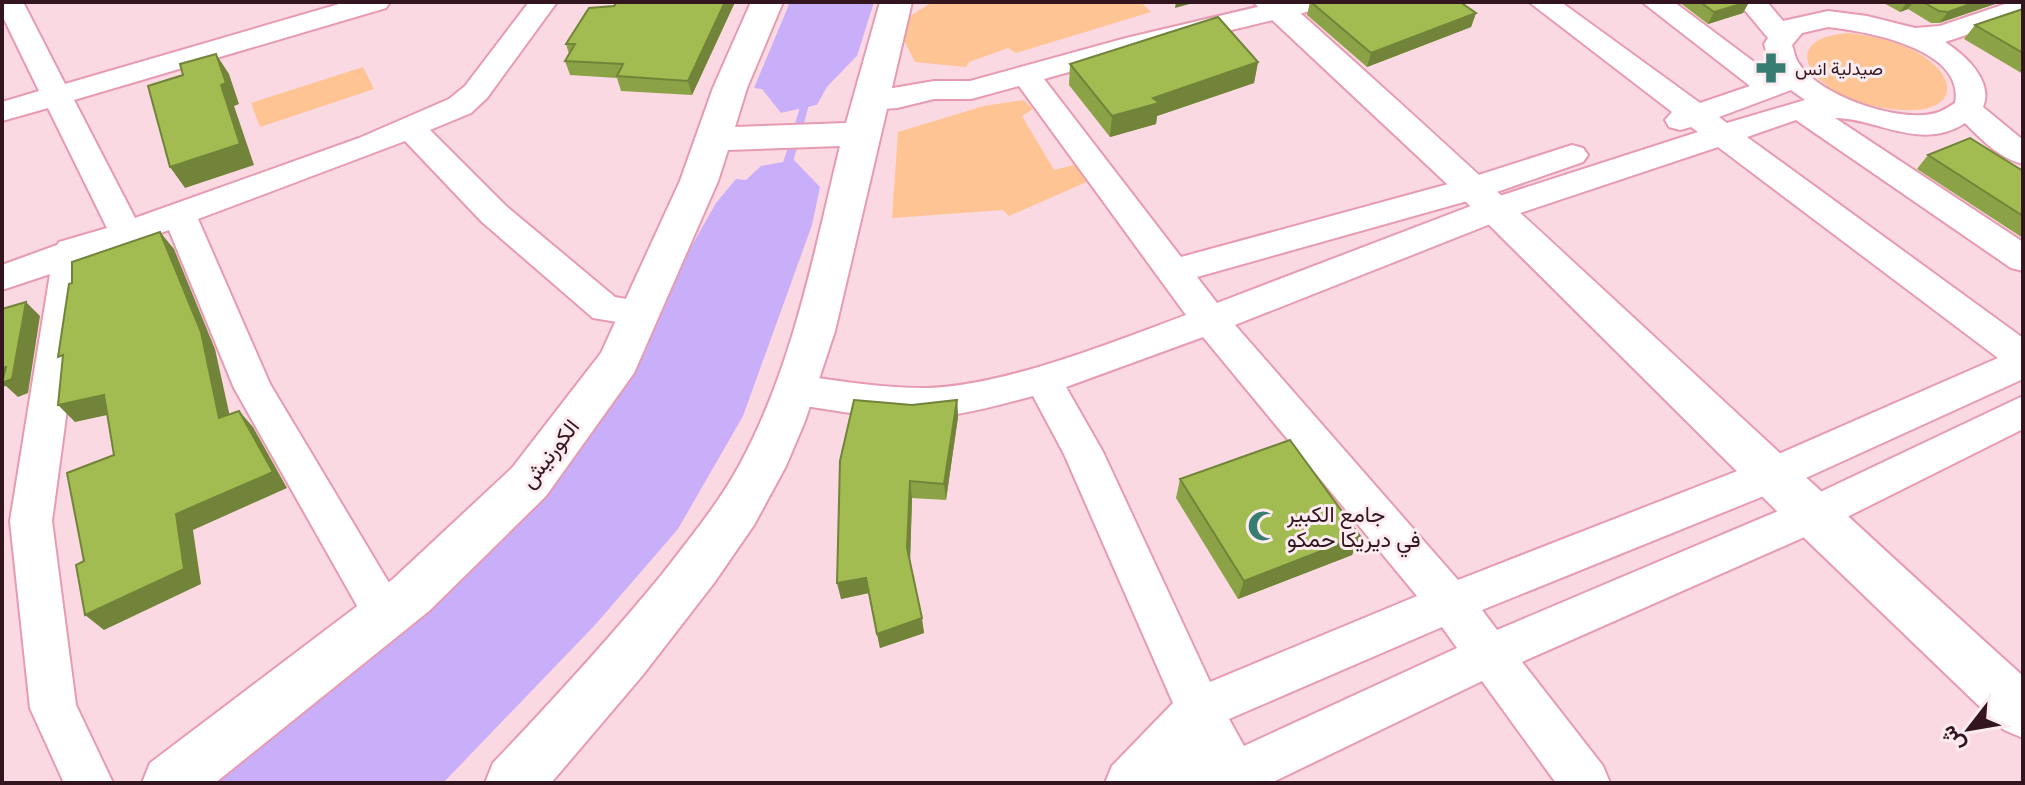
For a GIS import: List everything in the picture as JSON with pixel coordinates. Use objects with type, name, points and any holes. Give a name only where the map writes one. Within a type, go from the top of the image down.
[{"type":"main road","name":"الكورنيش","points":[[170,783],[411,595],[529,482],[619,361],[699,181],[729,139],[730,88],[767,2]]},
{"type":"main road","points":[[513,783],[616,668],[721,535],[762,468],[796,390],[824,297],[858,123],[896,2]]},
{"type":"main road","points":[[1276,4],[1485,198],[1812,515],[2023,712]]},
{"type":"main road","points":[[729,139],[858,123]]},
{"type":"street","points":[[9,2],[125,231]]},
{"type":"street","points":[[2,112],[376,2]]},
{"type":"street","points":[[2,278],[71,250],[411,129],[460,106],[476,92],[543,2]]},
{"type":"street","points":[[1131,782],[1199,709],[1450,603],[1772,475],[2023,360],[1543,2]]},
{"type":"street","points":[[1656,2],[1729,54],[1781,83],[1811,92],[1845,109],[1891,122],[1934,123],[1954,118],[1967,109],[1972,95],[1967,78],[1951,60],[1913,37],[1870,24],[1828,19],[1791,2]]},
{"type":"street","points":[[1752,2],[1781,36]]},
{"type":"street","points":[[934,90],[961,74],[1276,4]]},
{"type":"street","points":[[858,123],[897,99],[934,90],[971,90],[1276,4]]},
{"type":"street","points":[[1913,37],[1944,34],[2015,14]]},
{"type":"street","points":[[1951,60],[1971,49],[2015,14]]},
{"type":"street","points":[[1781,83],[1778,53],[1781,36],[1792,27],[1828,19]]},
{"type":"street","points":[[1026,75],[1209,319],[1450,603],[1586,783]]},
{"type":"street","points":[[1706,125],[1781,83]]},
{"type":"street","points":[[1800,109],[2023,259]]},
{"type":"street","points":[[1176,271],[1485,198],[1706,125],[1800,109],[1845,109]]},
{"type":"street","points":[[1967,109],[1998,138],[2023,154]]},
{"type":"street","points":[[1934,123],[1979,144],[2023,172]]},
{"type":"street","points":[[411,129],[494,214],[606,309],[641,313]]},
{"type":"street","points":[[796,390],[882,401],[928,403],[979,395],[1043,379],[1209,319],[1485,198]]},
{"type":"street","points":[[179,213],[253,388],[385,613]]},
{"type":"street","points":[[71,250],[31,521],[53,708],[89,783]]},
{"type":"street","points":[[1043,379],[1083,452],[1199,709],[1235,780]]},
{"type":"street","points":[[1131,782],[1235,780],[1489,655],[1812,515],[2023,411]]},
{"type":"shaded area","points":[[790,2],[874,2],[857,56],[827,87],[817,105],[781,113],[754,88]]},
{"type":"shaded area","points":[[932,2],[1141,2],[1151,12],[1016,53],[1008,48],[969,62],[966,67],[915,62],[900,33],[906,19]]},
{"type":"shaded area","points":[[1849,33],[1898,44],[1929,60],[1946,81],[1944,99],[1922,109],[1903,110],[1872,106],[1828,86],[1810,67],[1807,57],[1810,49],[1817,41]]},
{"type":"shaded area","points":[[363,67],[374,89],[260,127],[251,103]]},
{"type":"shaded area","points":[[1023,100],[1033,109],[1022,116],[1054,170],[1074,165],[1091,180],[1009,216],[1003,210],[892,218],[898,132],[984,106]]},
{"type":"shaded area","points":[[794,160],[820,187],[812,225],[743,416],[678,529],[595,625],[443,783],[211,783],[495,543],[589,437],[638,362],[671,282],[716,203],[736,179],[746,180],[761,166]]},
{"type":"pier","points":[[857,56],[856,63],[818,109],[780,117],[753,93],[754,88],[762,89],[781,113],[817,105],[827,87]]},
{"type":"building","points":[[617,2],[725,2],[688,81],[617,76],[623,64],[565,61],[575,44],[566,44],[589,8],[614,6]]},
{"type":"building","points":[[1311,2],[1460,2],[1476,13],[1371,53]]},
{"type":"building","points":[[1700,2],[1748,2],[1714,12]]},
{"type":"building","points":[[1923,2],[1976,2],[1948,12],[1939,11]]},
{"type":"building","points":[[2023,9],[2023,53],[1975,25]]},
{"type":"building","points":[[1218,17],[1258,62],[1153,98],[1159,103],[1112,116],[1070,64]]},
{"type":"building","points":[[216,54],[226,83],[221,85],[240,144],[170,167],[148,86],[183,75],[180,64]]},
{"type":"building","points":[[1970,138],[2023,171],[2023,216],[1928,155]]},
{"type":"building","points":[[160,232],[201,332],[219,418],[239,411],[273,472],[176,514],[184,569],[85,615],[76,565],[84,561],[67,473],[114,455],[104,395],[58,405],[63,355],[58,357],[69,284],[72,283],[72,262]]},
{"type":"building","points":[[26,302],[12,379],[2,383],[6,367],[2,368],[2,309]]},
{"type":"building","points":[[854,400],[912,405],[957,400],[944,484],[910,481],[907,548],[922,618],[877,634],[866,578],[837,583],[840,461]]},
{"type":"building","name":"جامع الكبير في ديريكا حمكو","points":[[1290,440],[1360,536],[1244,581],[1180,479]]},
{"type":"waterway","points":[[785,173],[808,94]]},
{"type":"place","name":"صيدلية انس","points":[[1771,68]]},
{"type":"place","name":"جامع الكبير في ديريكا حمكو","points":[[1263,526]]}]
